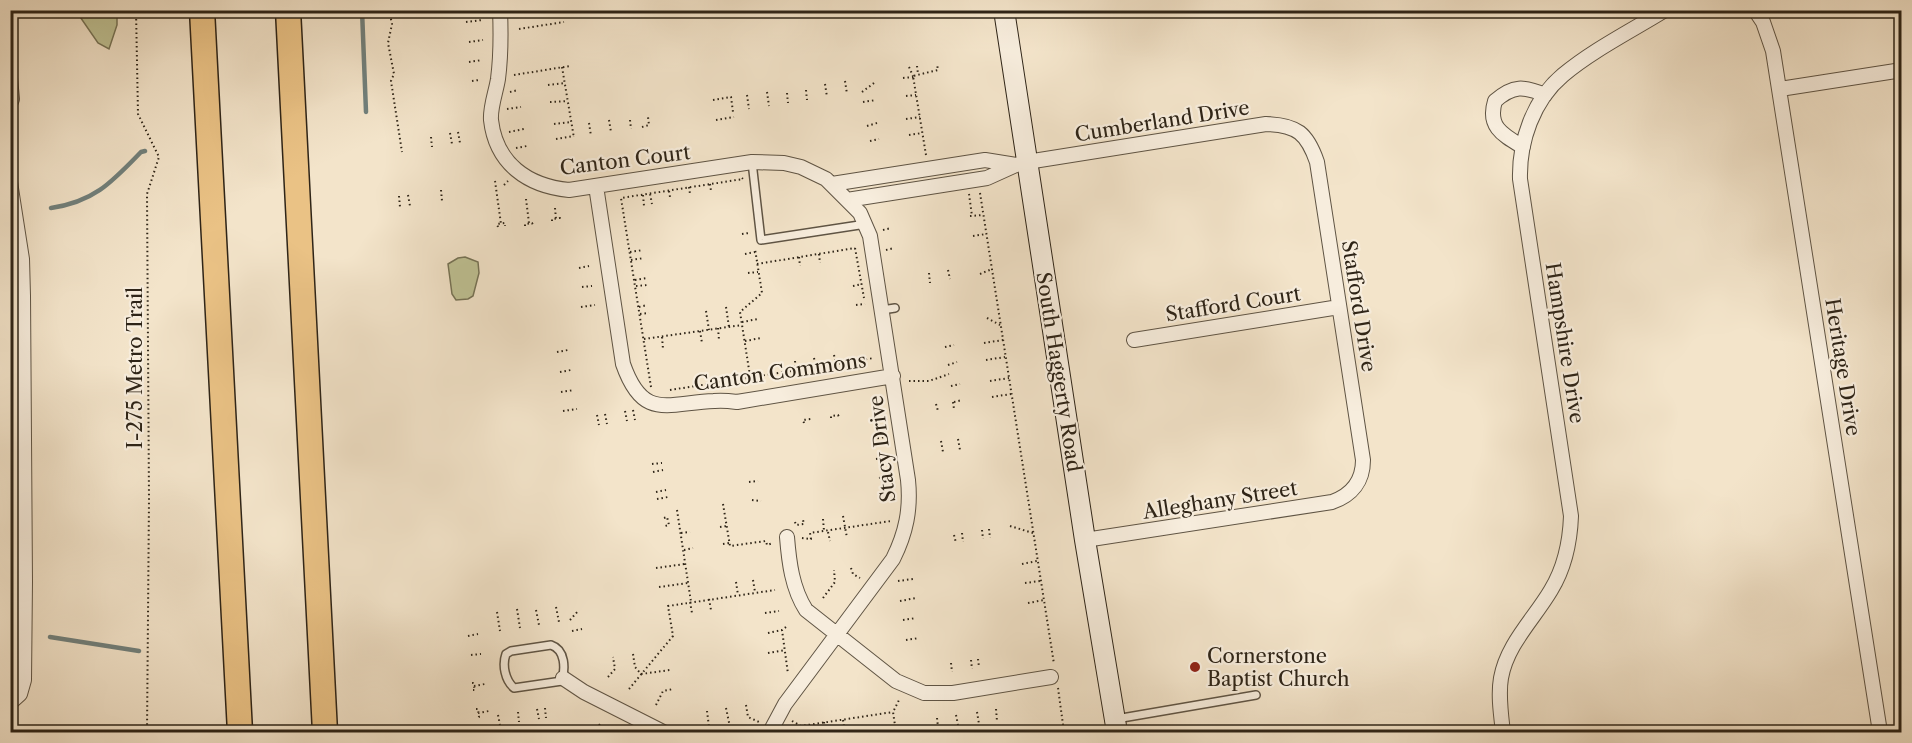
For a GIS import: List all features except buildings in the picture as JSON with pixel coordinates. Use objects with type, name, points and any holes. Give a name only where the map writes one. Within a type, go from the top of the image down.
[{"type":"highway","points":[[202,10],[240,732]]},
{"type":"highway","points":[[288,10],[325,732]]},
{"type":"main road","name":"South Haggerty Road","points":[[1004,10],[1021,163],[1116,726]]},
{"type":"street","name":"Canton Court","points":[[500,10],[499,68],[491,118],[500,148],[509,162],[534,183],[551,189],[569,190],[752,162],[784,163],[817,173],[832,184],[847,200]]},
{"type":"street","name":"Hampshire Drive","points":[[1503,732],[1500,695],[1503,669],[1520,634],[1552,589],[1563,566],[1570,539],[1571,516],[1520,180],[1523,147],[1532,119],[1545,95],[1562,76],[1665,10]]},
{"type":"street","name":"Heritage Drive","points":[[1755,10],[1769,36],[1780,89],[1880,732]]},
{"type":"street","points":[[1780,89],[1902,70]]},
{"type":"street","points":[[10,78],[12,99],[10,104]]},
{"type":"street","points":[[1523,147],[1502,134],[1495,125],[1492,117],[1495,101],[1509,90],[1519,87],[1530,88],[1545,95]]},
{"type":"street","name":"Cumberland Drive","points":[[1021,163],[1266,124],[1290,126],[1302,134]]},
{"type":"street","name":"Stafford Drive","points":[[1302,134],[1317,162],[1363,460],[1356,486]]},
{"type":"street","points":[[832,184],[984,160],[1021,163]]},
{"type":"street","points":[[847,200],[987,178],[1021,163]]},
{"type":"street","points":[[10,182],[23,278],[25,581],[24,680],[20,694],[10,703]]},
{"type":"street","name":"Canton Commons","points":[[596,186],[623,364],[632,386],[651,403],[678,406],[714,401],[737,402],[893,376]]},
{"type":"street","name":"Stacy Drive","points":[[770,732],[785,704],[893,559],[907,521],[909,483],[893,376],[889,309],[866,224],[860,213],[847,200]]},
{"type":"street","name":"Stafford Court","points":[[1134,340],[1339,307]]},
{"type":"street","name":"Alleghany Street","points":[[1085,540],[1332,502],[1345,496],[1356,486]]},
{"type":"street","points":[[787,537],[797,597],[806,610],[896,681],[924,693],[952,693],[1054,678]]},
{"type":"street","points":[[563,678],[638,727],[663,732]]},
{"type":"lane","points":[[752,162],[761,240],[866,224]]},
{"type":"lane","points":[[951,166],[953,183]]},
{"type":"lane","points":[[551,645],[562,654],[563,678],[560,683],[514,688],[507,679],[504,657],[511,651],[551,645]]},
{"type":"lane","points":[[1116,726],[1256,695]]},
{"type":"path","name":"I-275 Metro Trail","points":[[136,10],[138,114],[159,157],[147,194],[149,511],[147,732]]},
{"type":"path","points":[[389,10],[392,24],[388,43],[394,70],[391,81],[402,152]]},
{"type":"path","points":[[517,16],[525,14]]},
{"type":"path","points":[[466,22],[482,20]]},
{"type":"path","points":[[519,29],[564,22]]},
{"type":"path","points":[[469,42],[483,40]]},
{"type":"path","points":[[469,62],[482,60]]},
{"type":"path","points":[[903,78],[938,70],[937,64]]},
{"type":"path","points":[[513,75],[570,66]]},
{"type":"path","points":[[917,66],[918,74]]},
{"type":"path","points":[[556,139],[574,137],[562,67]]},
{"type":"path","points":[[909,67],[914,76],[926,158]]},
{"type":"path","points":[[472,81],[479,80]]},
{"type":"path","points":[[845,81],[847,94]]},
{"type":"path","points":[[548,85],[565,83]]},
{"type":"path","points":[[862,92],[874,83]]},
{"type":"path","points":[[825,84],[827,97]]},
{"type":"path","points":[[507,92],[518,90]]},
{"type":"path","points":[[806,90],[807,100]]},
{"type":"path","points":[[766,92],[769,106]]},
{"type":"path","points":[[787,93],[788,103]]},
{"type":"path","points":[[747,95],[749,109]]},
{"type":"path","points":[[906,96],[916,95]]},
{"type":"path","points":[[713,100],[731,97],[733,112]]},
{"type":"path","points":[[550,102],[568,100]]},
{"type":"path","points":[[863,102],[876,100]]},
{"type":"path","points":[[504,110],[521,107]]},
{"type":"path","points":[[642,127],[649,125],[648,117]]},
{"type":"path","points":[[716,120],[734,117]]},
{"type":"path","points":[[906,119],[920,117]]},
{"type":"path","points":[[609,120],[611,132]]},
{"type":"path","points":[[630,120],[631,129]]},
{"type":"path","points":[[554,124],[571,122]]},
{"type":"path","points":[[589,123],[591,136]]},
{"type":"path","points":[[867,126],[877,123]]},
{"type":"path","points":[[506,132],[524,129]]},
{"type":"path","points":[[458,132],[460,143]]},
{"type":"path","points":[[450,133],[452,144]]},
{"type":"path","points":[[909,135],[922,133]]},
{"type":"path","points":[[431,137],[432,147]]},
{"type":"path","points":[[870,141],[879,139]]},
{"type":"path","points":[[513,148],[527,146]]},
{"type":"path","points":[[652,393],[621,198],[743,179],[742,173]]},
{"type":"path","points":[[495,181],[501,224]]},
{"type":"path","points":[[504,185],[508,181]]},
{"type":"path","points":[[710,184],[711,191]]},
{"type":"path","points":[[980,187],[1064,732]]},
{"type":"path","points":[[689,188],[690,194]]},
{"type":"path","points":[[441,190],[442,201]]},
{"type":"path","points":[[669,191],[670,197]]},
{"type":"path","points":[[650,194],[652,204]]},
{"type":"path","points":[[969,194],[971,216],[983,214]]},
{"type":"path","points":[[408,195],[410,206]]},
{"type":"path","points":[[643,195],[644,206]]},
{"type":"path","points":[[399,196],[400,207]]},
{"type":"path","points":[[526,199],[529,224]]},
{"type":"path","points":[[552,221],[552,219],[558,220],[555,208]]},
{"type":"path","points":[[501,224],[504,223],[505,226]]},
{"type":"path","points":[[498,227],[497,224],[501,224]]},
{"type":"path","points":[[883,230],[891,228]]},
{"type":"path","points":[[742,234],[752,232]]},
{"type":"path","points":[[973,236],[986,234]]},
{"type":"path","points":[[750,377],[740,312],[762,293],[754,242]]},
{"type":"path","points":[[757,264],[862,247]]},
{"type":"path","points":[[886,250],[894,248]]},
{"type":"path","points":[[630,252],[643,250]]},
{"type":"path","points":[[745,254],[755,252]]},
{"type":"path","points":[[819,254],[820,263]]},
{"type":"path","points":[[799,257],[800,266]]},
{"type":"path","points":[[631,260],[644,258]]},
{"type":"path","points":[[579,268],[589,266]]},
{"type":"path","points":[[980,274],[992,269]]},
{"type":"path","points":[[948,270],[950,279]]},
{"type":"path","points":[[748,273],[758,272]]},
{"type":"path","points":[[929,273],[930,283]]},
{"type":"path","points":[[634,280],[647,278]]},
{"type":"path","points":[[636,286],[648,285]]},
{"type":"path","points":[[853,286],[862,285]]},
{"type":"path","points":[[582,287],[592,286]]},
{"type":"path","points":[[856,305],[865,304]]},
{"type":"path","points":[[581,307],[595,305]]},
{"type":"path","points":[[639,307],[648,305]]},
{"type":"path","points":[[726,308],[729,327]]},
{"type":"path","points":[[706,311],[709,330]]},
{"type":"path","points":[[640,314],[649,313]]},
{"type":"path","points":[[987,318],[1000,325]]},
{"type":"path","points":[[644,339],[729,327],[758,319]]},
{"type":"path","points":[[718,328],[719,340]]},
{"type":"path","points":[[700,331],[702,343]]},
{"type":"path","points":[[662,337],[663,349]]},
{"type":"path","points":[[745,341],[761,338]]},
{"type":"path","points":[[984,343],[1003,340]]},
{"type":"path","points":[[945,347],[954,345]]},
{"type":"path","points":[[557,352],[568,350]]},
{"type":"path","points":[[834,355],[836,364]]},
{"type":"path","points":[[986,360],[1005,357]]},
{"type":"path","points":[[814,358],[816,367]]},
{"type":"path","points":[[663,391],[874,358]]},
{"type":"path","points":[[795,361],[796,370]]},
{"type":"path","points":[[948,365],[957,362]]},
{"type":"path","points":[[560,372],[571,370]]},
{"type":"path","points":[[909,381],[928,381],[949,374]]},
{"type":"path","points":[[990,381],[1009,378]]},
{"type":"path","points":[[951,386],[960,384]]},
{"type":"path","points":[[561,392],[574,390]]},
{"type":"path","points":[[992,397],[1011,394]]},
{"type":"path","points":[[954,409],[953,402],[962,400]]},
{"type":"path","points":[[936,404],[938,411]]},
{"type":"path","points":[[833,408],[834,416]]},
{"type":"path","points":[[563,411],[577,409]]},
{"type":"path","points":[[633,410],[634,420]]},
{"type":"path","points":[[625,411],[627,421]]},
{"type":"path","points":[[806,413],[807,420]]},
{"type":"path","points":[[605,414],[607,424]]},
{"type":"path","points":[[597,415],[599,425]]},
{"type":"path","points":[[831,418],[831,416],[838,415],[838,417]]},
{"type":"path","points":[[804,423],[803,420],[811,419],[811,422]]},
{"type":"path","points":[[873,439],[885,437]]},
{"type":"path","points":[[958,439],[960,450]]},
{"type":"path","points":[[941,441],[943,452]]},
{"type":"path","points":[[876,459],[889,457]]},
{"type":"path","points":[[652,464],[662,463]]},
{"type":"path","points":[[653,472],[663,470]]},
{"type":"path","points":[[879,478],[892,476]]},
{"type":"path","points":[[749,482],[758,481]]},
{"type":"path","points":[[656,492],[666,490]]},
{"type":"path","points":[[657,499],[668,498]]},
{"type":"path","points":[[752,500],[761,501]]},
{"type":"path","points":[[723,504],[733,551]]},
{"type":"path","points":[[677,510],[692,613]]},
{"type":"path","points":[[843,516],[847,538]]},
{"type":"path","points":[[664,518],[667,517],[669,525],[665,526]]},
{"type":"path","points":[[823,519],[830,541]]},
{"type":"path","points":[[795,522],[796,525],[804,524],[803,520]]},
{"type":"path","points":[[723,544],[766,541],[767,545],[787,537],[811,539],[810,533],[891,521]]},
{"type":"path","points":[[720,527],[727,526]]},
{"type":"path","points":[[1010,526],[1033,533]]},
{"type":"path","points":[[989,529],[990,538]]},
{"type":"path","points":[[982,530],[983,539]]},
{"type":"path","points":[[680,533],[690,532]]},
{"type":"path","points":[[962,534],[963,542]]},
{"type":"path","points":[[954,535],[956,543]]},
{"type":"path","points":[[748,543],[749,549]]},
{"type":"path","points":[[683,550],[693,548]]},
{"type":"path","points":[[1022,564],[1037,561]]},
{"type":"path","points":[[656,568],[685,564]]},
{"type":"path","points":[[851,568],[853,574],[862,580]]},
{"type":"path","points":[[823,598],[835,582],[834,570]]},
{"type":"path","points":[[898,581],[913,579]]},
{"type":"path","points":[[753,580],[755,592]]},
{"type":"path","points":[[1025,583],[1040,580]]},
{"type":"path","points":[[736,582],[738,595]]},
{"type":"path","points":[[659,587],[688,583]]},
{"type":"path","points":[[629,689],[673,636],[668,606],[775,590]]},
{"type":"path","points":[[900,601],[916,598]]},
{"type":"path","points":[[709,600],[711,610]]},
{"type":"path","points":[[1028,603],[1044,600]]},
{"type":"path","points":[[556,607],[559,622]]},
{"type":"path","points":[[517,609],[520,628]]},
{"type":"path","points":[[536,610],[539,625]]},
{"type":"path","points":[[570,620],[579,610]]},
{"type":"path","points":[[765,613],[779,611]]},
{"type":"path","points":[[497,612],[500,631]]},
{"type":"path","points":[[903,620],[916,618]]},
{"type":"path","points":[[768,633],[786,627]]},
{"type":"path","points":[[572,631],[582,629]]},
{"type":"path","points":[[782,630],[788,674]]},
{"type":"path","points":[[468,636],[478,634]]},
{"type":"path","points":[[906,640],[919,638]]},
{"type":"path","points":[[768,653],[785,650]]},
{"type":"path","points":[[471,655],[481,654]]},
{"type":"path","points":[[633,654],[634,667],[641,674]]},
{"type":"path","points":[[608,677],[615,669],[613,657]]},
{"type":"path","points":[[978,659],[979,668]]},
{"type":"path","points":[[971,660],[972,669]]},
{"type":"path","points":[[951,663],[952,672]]},
{"type":"path","points":[[641,674],[670,670]]},
{"type":"path","points":[[473,686],[485,684]]},
{"type":"path","points":[[656,705],[663,691],[673,689]]},
{"type":"path","points":[[896,732],[893,712],[900,698]]},
{"type":"path","points":[[746,705],[748,717],[759,722]]},
{"type":"path","points":[[545,708],[546,718]]},
{"type":"path","points":[[726,708],[731,732]]},
{"type":"path","points":[[476,710],[478,709],[479,717],[477,718]]},
{"type":"path","points":[[537,709],[539,719]]},
{"type":"path","points":[[996,709],[997,721]]},
{"type":"path","points":[[478,713],[489,711]]},
{"type":"path","points":[[707,711],[709,727]]},
{"type":"path","points":[[518,712],[519,722]]},
{"type":"path","points":[[787,718],[801,726],[893,712]]},
{"type":"path","points":[[977,712],[979,724]]},
{"type":"path","points":[[498,715],[500,725]]},
{"type":"path","points":[[956,715],[958,725]]},
{"type":"path","points":[[937,718],[938,728]]},
{"type":"path","points":[[843,720],[845,732]]},
{"type":"path","points":[[593,732],[601,723]]},
{"type":"path","points":[[824,723],[825,732]]},
{"type":"green space","points":[[76,11],[117,11],[117,25],[109,49],[98,43]]},
{"type":"green space","points":[[465,257],[478,262],[479,273],[473,296],[456,300],[452,294],[448,264]]},
{"type":"waterway","points":[[362,10],[366,112]]},
{"type":"waterway","points":[[51,208],[91,196],[145,151]]},
{"type":"waterway","points":[[50,637],[139,651]]},
{"type":"place","name":"Cornerstone Baptist Church","points":[[1195,667]]}]
